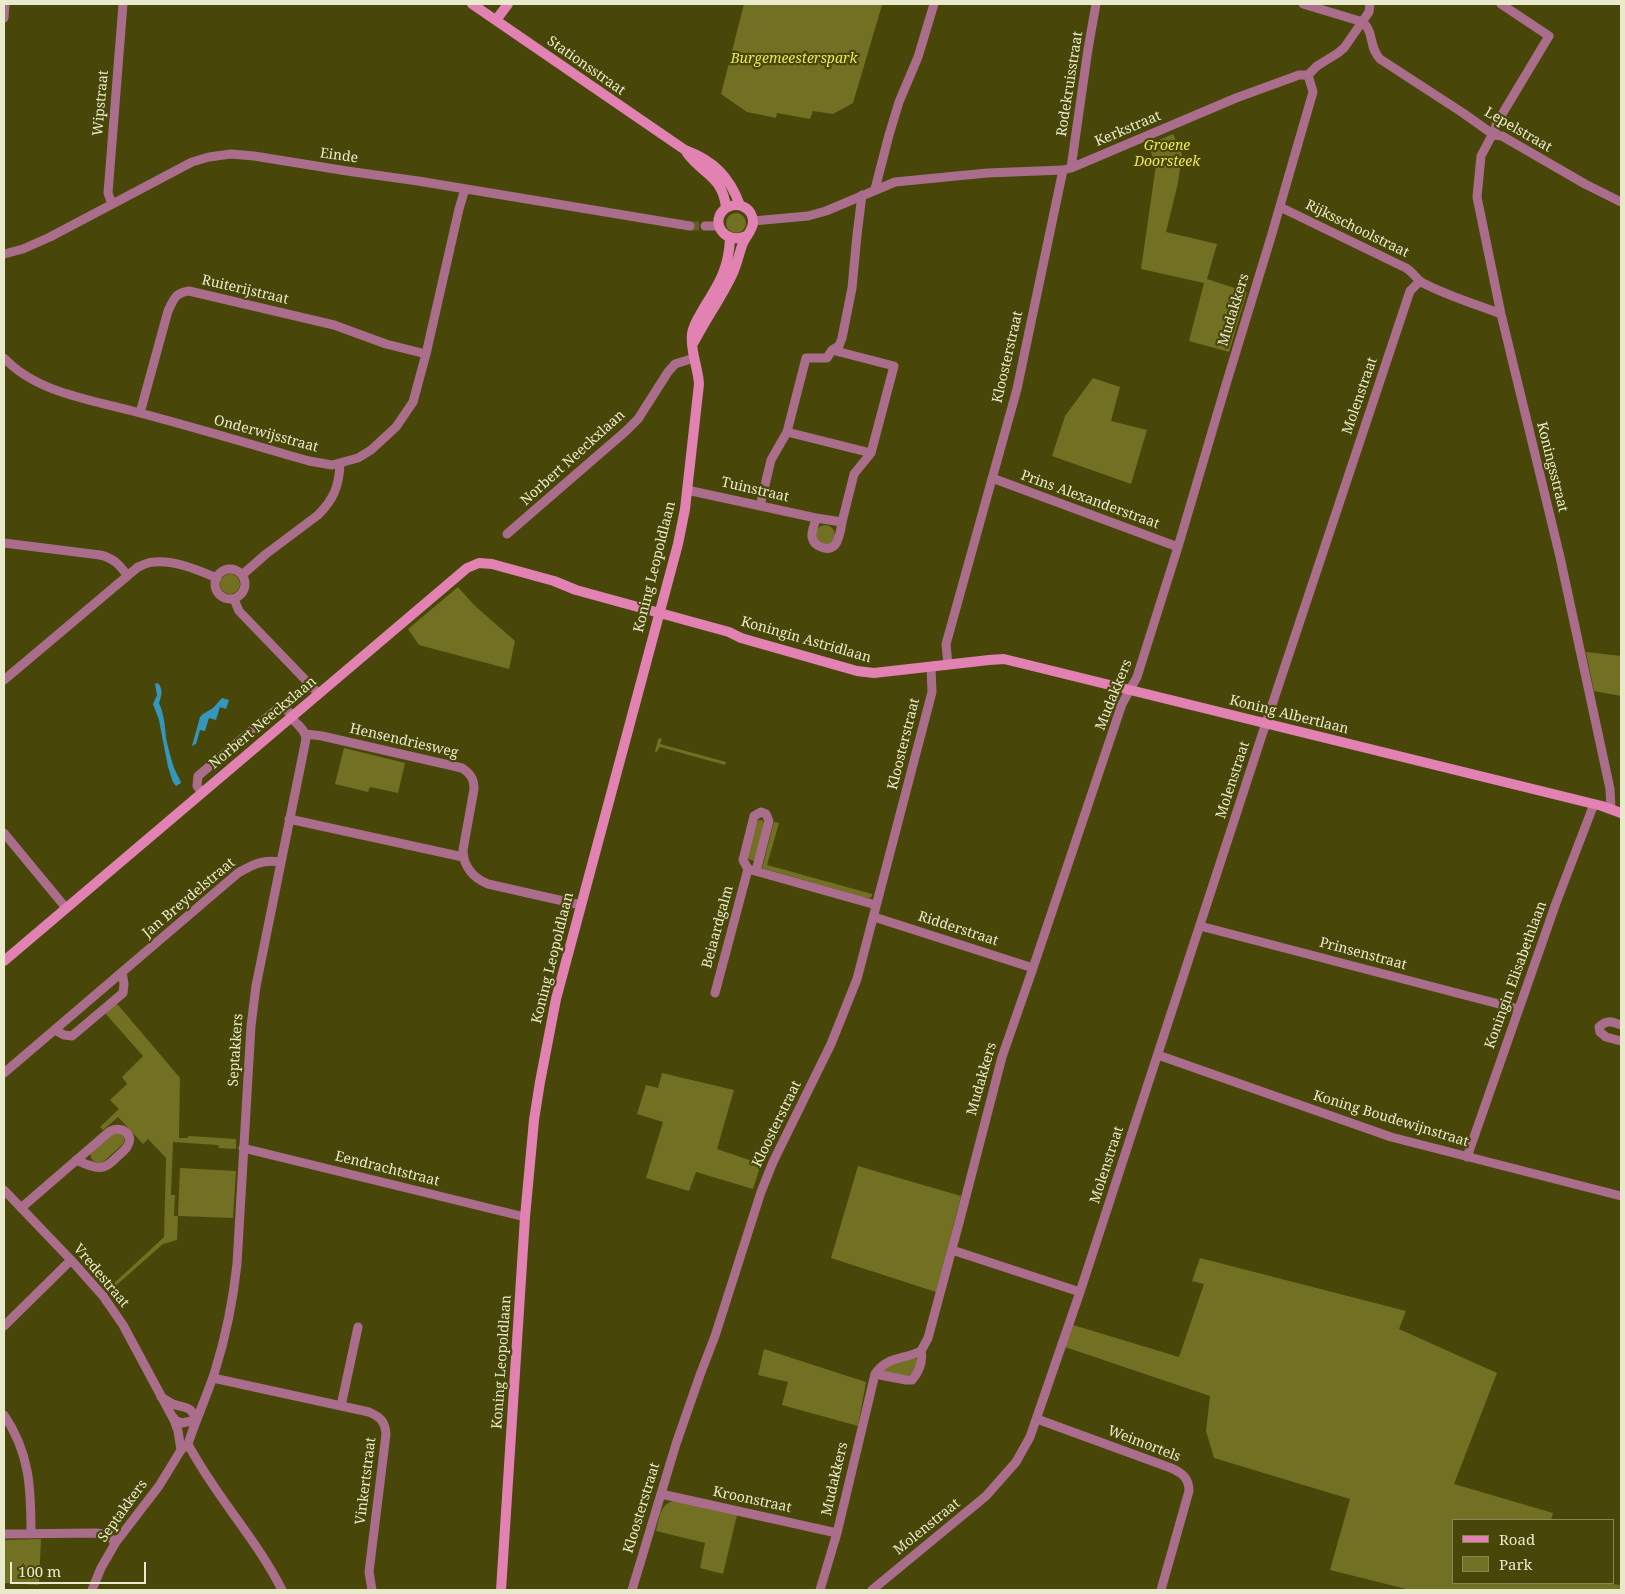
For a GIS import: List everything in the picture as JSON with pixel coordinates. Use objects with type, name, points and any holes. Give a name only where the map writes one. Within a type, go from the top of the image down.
[{"type":"main road","name":"Stationsstraat","points":[[472,4],[685,150],[708,162],[727,178],[734,189],[740,205]]},
{"type":"main road","points":[[496,20],[508,4]]},
{"type":"main road","name":"Stationsstraat","points":[[685,150],[691,159],[711,175],[720,186],[724,192],[726,208]]},
{"type":"main road","points":[[740,205],[750,212],[753,220],[750,232],[741,239],[730,238],[725,235],[719,226],[719,219],[726,208],[740,205]]},
{"type":"main road","points":[[722,286],[732,276],[746,236]]},
{"type":"main road","points":[[722,286],[730,255],[730,238]]},
{"type":"main road","name":"Koning Leopoldlaan","points":[[501,1590],[525,1217],[534,1120],[544,1057],[556,999],[678,544],[685,509],[699,384],[692,346],[722,286]]},
{"type":"main road","name":"Koningin Astridlaan","points":[[479,563],[499,565],[554,581],[576,590],[857,671],[881,673],[948,665]]},
{"type":"main road","name":"Norbert Neeckxlaan","points":[[4,961],[467,568],[479,563]]},
{"type":"main road","name":"Koning Albertlaan","points":[[948,665],[1004,659],[1594,804],[1621,813]]},
{"type":"street","points":[[4,18],[5,4]]},
{"type":"street","name":"Wipstraat","points":[[112,204],[108,193],[108,186],[123,4]]},
{"type":"street","points":[[875,190],[899,102],[918,57],[934,4]]},
{"type":"street","name":"Rodekruisstraat","points":[[1067,169],[1096,4]]},
{"type":"street","points":[[1303,4],[1363,22]]},
{"type":"street","name":"Kerkstraat","points":[[753,220],[808,216],[826,211],[895,182],[934,177],[1067,169],[1236,98],[1299,75],[1308,75],[1317,66],[1344,48],[1369,12],[1370,4]]},
{"type":"street","name":"Koningsstraat","points":[[1501,4],[1549,36],[1500,116],[1494,135],[1481,156],[1478,197],[1500,314],[1560,557],[1610,790],[1611,809]]},
{"type":"street","name":"Lepelstraat","points":[[1363,22],[1370,32],[1373,52],[1380,59],[1463,112],[1494,135],[1502,136],[1585,184],[1621,202]]},
{"type":"street","name":"Mudakkers","points":[[820,1590],[837,1532],[875,1374],[912,1380],[916,1375],[922,1358],[921,1352],[928,1338],[1002,1056],[1122,704],[1137,677],[1178,548],[1313,92],[1308,75]]},
{"type":"street","name":"Einde","points":[[4,254],[23,249],[50,238],[192,162],[231,154],[465,189],[690,226]]},
{"type":"street","name":"Kloosterstraat","points":[[948,665],[946,644],[1017,389],[1067,169]]},
{"type":"street","name":"Onderwijsstraat","points":[[4,358],[10,365],[34,382],[85,398],[310,461],[332,465],[358,458],[371,450],[396,427],[413,402],[465,189]]},
{"type":"street","points":[[760,506],[771,460],[787,432],[806,358],[827,358],[832,350],[839,346],[842,338],[852,288],[862,195]]},
{"type":"street","name":"Rijksschoolstraat","points":[[1280,207],[1412,271],[1420,281],[1436,289],[1500,314]]},
{"type":"street","points":[[704,226],[719,226]]},
{"type":"street","name":"Molenstraat","points":[[872,1590],[986,1496],[1016,1462],[1030,1437],[1080,1292],[1410,291],[1420,281]]},
{"type":"street","name":"Ruiterijstraat","points":[[140,413],[168,312],[175,297],[180,292],[189,291],[334,325],[386,344],[426,354]]},
{"type":"street","points":[[816,518],[812,536],[814,542],[824,548],[831,547],[836,543],[854,474],[871,453],[894,366],[832,350]]},
{"type":"street","name":"Norbert Neeckxlaan","points":[[507,534],[638,419],[668,372],[676,364],[694,358]]},
{"type":"street","points":[[787,432],[871,453]]},
{"type":"street","points":[[242,574],[325,509],[332,500],[336,490],[340,464]]},
{"type":"street","name":"Prins Alexanderstraat","points":[[992,478],[1178,548]]},
{"type":"street","name":"Tuinstraat","points":[[687,490],[842,522]]},
{"type":"street","points":[[4,543],[100,555],[117,562],[127,575]]},
{"type":"street","points":[[4,680],[138,567],[152,562],[162,562],[196,569],[217,578]]},
{"type":"street","points":[[228,570],[238,571],[242,574],[245,589],[238,597],[234,599],[224,598],[217,592],[215,583],[220,574],[228,570]]},
{"type":"street","points":[[234,599],[239,611],[319,694]]},
{"type":"street","name":"Kloosterstraat","points":[[632,1590],[683,1423],[718,1328],[761,1192],[773,1162],[817,1075],[857,979],[932,692],[931,667]]},
{"type":"street","points":[[202,793],[197,786],[198,776],[276,709],[284,709],[306,734]]},
{"type":"street","name":"Septakkers","points":[[92,1590],[101,1568],[116,1542],[159,1486],[184,1447],[208,1392],[226,1332],[234,1292],[237,1264],[250,1026],[256,986],[306,734]]},
{"type":"street","name":"Hensendriesweg","points":[[306,734],[462,768],[467,771],[474,779],[474,789],[463,857]]},
{"type":"street","name":"Koningin Elisabethlaan","points":[[1467,1157],[1559,894],[1594,804]]},
{"type":"street","name":"Beiaardgalm","points":[[715,993],[752,870],[769,821],[766,814],[761,812],[754,816],[743,860],[752,870]]},
{"type":"street","points":[[289,819],[463,857],[472,874],[482,882],[581,905]]},
{"type":"street","points":[[4,832],[66,908]]},
{"type":"street","name":"Jan Breydelstraat","points":[[4,1073],[238,873],[263,861],[280,862]]},
{"type":"street","points":[[752,870],[876,905]]},
{"type":"street","name":"Ridderstraat","points":[[874,917],[1033,968]]},
{"type":"street","name":"Prinsenstraat","points":[[1200,926],[1518,1009]]},
{"type":"street","points":[[55,1030],[64,1035],[72,1036],[123,993],[122,972]]},
{"type":"street","points":[[1621,1025],[1610,1021],[1604,1022],[1599,1027],[1600,1032],[1606,1037],[1621,1041]]},
{"type":"street","name":"Koning Boudewijnstraat","points":[[1158,1055],[1391,1137],[1621,1196]]},
{"type":"street","points":[[21,1208],[76,1160],[114,1128],[126,1131],[130,1140],[128,1147],[104,1167],[97,1167],[76,1160]]},
{"type":"street","name":"Eendrachtstraat","points":[[243,1148],[525,1217]]},
{"type":"street","name":"Vredestraat","points":[[4,1190],[72,1260],[114,1311],[174,1420]]},
{"type":"street","points":[[952,1250],[1080,1292]]},
{"type":"street","points":[[4,1326],[72,1260]]},
{"type":"street","points":[[341,1406],[358,1327]]},
{"type":"street","points":[[875,1374],[888,1361],[921,1352]]},
{"type":"street","name":"Vinkertstraat","points":[[213,1378],[341,1406],[377,1415],[383,1420],[386,1434],[369,1572],[372,1590]]},
{"type":"street","points":[[208,1392],[199,1401],[179,1408],[175,1413],[174,1420],[178,1431],[184,1447],[258,1549],[282,1590]]},
{"type":"street","points":[[161,1397],[173,1404],[186,1407],[193,1412],[196,1420],[182,1423],[174,1420]]},
{"type":"street","points":[[4,1414],[22,1449],[28,1469],[31,1490],[31,1534]]},
{"type":"street","name":"Weimortels","points":[[1037,1419],[1171,1468],[1186,1477],[1189,1483],[1189,1491],[1161,1590]]},
{"type":"street","name":"Kroonstraat","points":[[661,1494],[837,1532]]},
{"type":"street","points":[[4,1534],[96,1533],[104,1534],[116,1542]]},
{"type":"green space","name":"Burgemeesterspark","points":[[744,4],[882,5],[853,103],[833,114],[813,111],[810,119],[777,113],[776,118],[747,112],[721,94]]},
{"type":"green space","name":"Groene Doorsteek","points":[[1173,134],[1182,154],[1178,183],[1166,232],[1217,244],[1207,279],[1247,292],[1229,352],[1189,341],[1204,283],[1141,269],[1156,165],[1148,145]]},
{"type":"green space","points":[[736,213],[743,216],[746,223],[743,230],[736,233],[729,230],[726,223],[729,216]]},
{"type":"green space","points":[[1093,378],[1120,387],[1111,421],[1147,430],[1131,484],[1052,456],[1065,416]]},
{"type":"green space","points":[[825,525],[832,528],[835,535],[832,542],[825,545],[818,542],[815,535],[818,528]]},
{"type":"green space","points":[[230,574],[237,577],[240,584],[237,591],[230,594],[223,591],[220,584],[223,577]]},
{"type":"green space","points":[[458,587],[474,605],[515,641],[509,669],[419,645],[408,629]]},
{"type":"green space","points":[[1586,652],[1621,656],[1621,696],[1594,691]]},
{"type":"green space","points":[[660,738],[662,739],[660,744],[726,762],[725,765],[660,747],[656,753]]},
{"type":"green space","points":[[344,748],[405,763],[398,793],[370,787],[368,792],[335,784]]},
{"type":"green space","points":[[762,820],[765,824],[754,861],[748,859],[747,856],[756,823]]},
{"type":"green space","points":[[774,822],[779,823],[767,865],[872,894],[872,896],[870,898],[863,897],[762,868]]},
{"type":"green space","points":[[116,1004],[180,1078],[179,1138],[188,1138],[188,1136],[236,1139],[236,1149],[219,1148],[218,1145],[173,1142],[171,1195],[175,1195],[174,1216],[178,1216],[177,1240],[163,1244],[112,1289],[110,1287],[164,1237],[166,1158],[148,1139],[143,1144],[118,1117],[103,1130],[100,1127],[119,1109],[110,1100],[127,1084],[122,1077],[143,1056],[105,1013]]},
{"type":"green space","points":[[662,1073],[734,1090],[717,1149],[761,1164],[753,1189],[696,1172],[689,1191],[646,1178],[663,1122],[637,1114],[646,1085],[658,1088]]},
{"type":"green space","points":[[122,1132],[125,1137],[124,1143],[102,1163],[93,1160],[91,1151],[112,1133]]},
{"type":"green space","points":[[858,1166],[961,1196],[936,1292],[831,1258]]},
{"type":"green space","points":[[180,1168],[236,1171],[233,1218],[178,1216]]},
{"type":"green space","points":[[1200,1258],[1406,1311],[1399,1329],[1497,1373],[1454,1484],[1553,1513],[1551,1519],[1452,1519],[1452,1584],[1612,1584],[1621,1585],[1621,1590],[1410,1590],[1330,1570],[1350,1499],[1214,1458],[1206,1431],[1210,1396],[1065,1347],[1073,1325],[1179,1357],[1204,1284],[1192,1281]]},
{"type":"green space","points":[[764,1349],[866,1382],[858,1426],[782,1405],[788,1382],[758,1375]]},
{"type":"green space","points":[[915,1358],[918,1360],[913,1373],[908,1376],[884,1373],[882,1370],[886,1366]]},
{"type":"green space","points":[[674,1501],[737,1515],[723,1574],[700,1568],[705,1543],[656,1531],[663,1508]]},
{"type":"green space","points":[[41,1539],[39,1585],[4,1583],[4,1540]]},
{"type":"water","points":[[158,683],[161,690],[159,703],[167,742],[174,768],[181,783],[176,786],[168,767],[159,720],[153,704],[157,695],[155,684]]},
{"type":"water","points":[[222,698],[229,700],[226,709],[220,707],[216,720],[209,718],[205,731],[200,730],[196,744],[192,746],[200,717],[213,708]]},
{"type":"tunnel","points":[[690,226],[705,226]]}]
